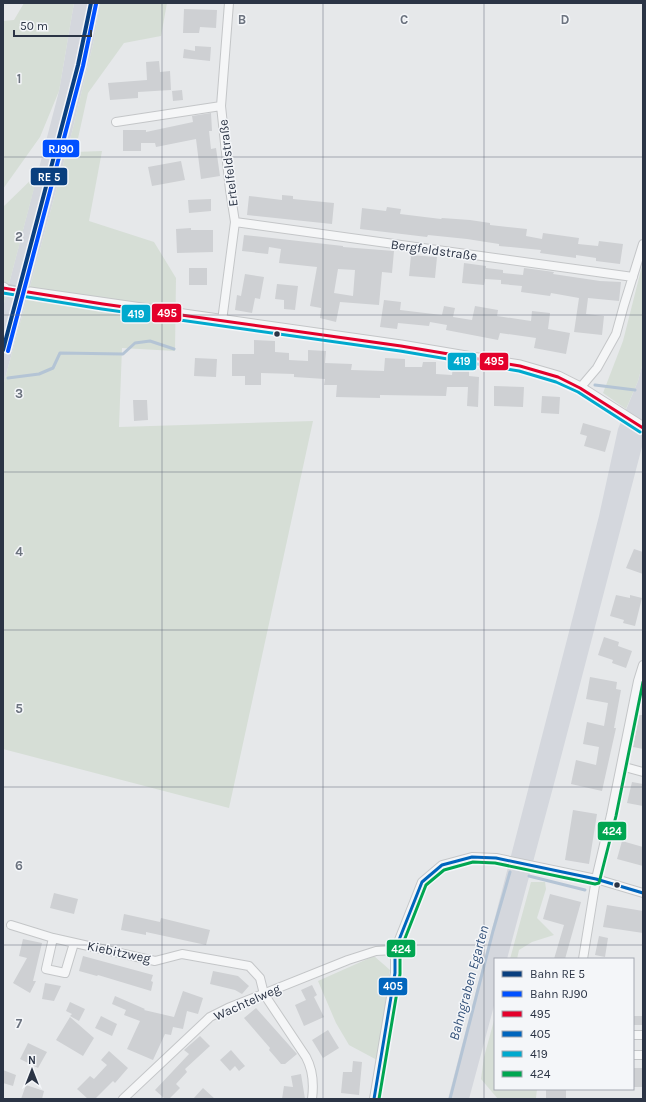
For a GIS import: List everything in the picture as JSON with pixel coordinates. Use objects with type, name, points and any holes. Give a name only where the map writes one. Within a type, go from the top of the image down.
[{"type":"street","name":"Ertelfeldstraße","points":[[222,321],[235,222],[221,106],[229,3]]},
{"type":"street","points":[[116,122],[221,106]]},
{"type":"street","name":"Bergfeldstraße","points":[[235,222],[633,277]]},
{"type":"street","points":[[580,388],[598,368],[616,334],[643,244]]},
{"type":"street","points":[[30,293],[401,346],[520,366],[558,377],[580,388],[643,428]]},
{"type":"street","points":[[583,958],[596,878],[638,681],[643,665]]},
{"type":"street","points":[[621,766],[643,772]]},
{"type":"street","points":[[374,1099],[395,973],[395,950],[422,882],[442,865],[472,857],[496,858],[596,878],[643,893]]},
{"type":"street","name":"Kiebitzweg","points":[[11,925],[52,938],[155,960],[182,954],[249,966],[260,978],[264,994],[312,1068],[314,1088],[312,1099]]},
{"type":"street","name":"Kiebitzweg","points":[[52,938],[46,969],[65,973],[74,943]]},
{"type":"street","name":"Wachtelweg","points":[[123,1099],[210,1017],[228,1008],[348,960],[376,951],[395,950]]},
{"type":"shaded area","points":[[24,3],[74,3],[59,91],[40,137],[3,189],[3,21],[14,20]]},
{"type":"shaded area","points":[[74,3],[100,3],[94,40],[72,132],[3,386],[3,307],[59,91]]},
{"type":"shaded area","points":[[100,3],[167,3],[161,36],[124,43],[88,93],[75,152],[102,151],[89,221],[154,242],[176,278],[175,351],[122,348],[119,427],[313,421],[229,808],[3,749],[3,386],[72,132],[94,40]]},
{"type":"shaded area","points":[[38,173],[3,307],[3,207]]},
{"type":"shaded area","points":[[643,262],[643,362],[638,381],[626,409],[603,393],[623,341]]},
{"type":"shaded area","points":[[643,362],[643,443],[555,780],[507,958],[494,958],[494,1006],[469,1099],[448,1099],[599,516],[618,429],[638,381]]},
{"type":"shaded area","points":[[531,882],[545,882],[546,889],[537,918],[554,935],[532,942],[519,950],[517,958],[510,958]]},
{"type":"shaded area","points":[[374,956],[390,970],[377,1060],[349,1045],[336,1023],[318,981]]},
{"type":"shaded area","points":[[494,1021],[494,1090],[537,1090],[536,1098],[498,1099],[481,1079],[484,1057]]},
{"type":"building","points":[[184,9],[217,10],[216,28],[200,27],[199,33],[183,33]]},
{"type":"building","points":[[195,46],[211,47],[210,61],[183,58],[184,49],[195,51]]},
{"type":"building","points":[[159,61],[160,72],[170,71],[171,90],[138,92],[138,98],[110,100],[108,83],[147,80],[146,62]]},
{"type":"building","points":[[182,90],[183,100],[173,101],[172,91]]},
{"type":"building","points":[[211,113],[212,131],[209,131],[211,149],[216,148],[220,176],[201,179],[196,139],[156,147],[155,143],[141,143],[141,151],[123,151],[123,130],[146,130],[146,132],[193,122],[192,116]]},
{"type":"building","points":[[181,161],[185,180],[152,186],[148,167]]},
{"type":"building","points":[[282,195],[293,196],[293,199],[334,203],[332,224],[247,215],[249,196],[282,200]]},
{"type":"building","points":[[211,199],[211,211],[189,213],[188,200]]},
{"type":"building","points":[[387,207],[401,209],[400,214],[441,219],[470,220],[490,223],[490,225],[527,229],[526,236],[542,239],[543,233],[579,238],[578,244],[598,246],[599,241],[623,244],[620,264],[596,261],[596,258],[576,255],[576,258],[540,253],[541,250],[499,246],[499,244],[467,239],[428,235],[427,237],[360,229],[362,208],[386,211]]},
{"type":"building","points":[[191,228],[191,230],[213,230],[213,252],[177,253],[176,229]]},
{"type":"building","points":[[244,235],[343,247],[394,251],[392,273],[382,272],[379,305],[340,302],[336,322],[320,318],[321,308],[310,306],[317,267],[279,263],[281,249],[269,247],[268,254],[242,251]],"holes":[[[338,269],[355,270],[353,296],[334,293]]]},
{"type":"building","points":[[411,255],[437,257],[435,278],[409,276]]},
{"type":"building","points":[[464,263],[503,270],[503,273],[523,275],[524,268],[600,281],[621,282],[619,301],[588,298],[586,314],[604,316],[602,335],[574,332],[579,298],[551,293],[550,296],[521,292],[522,286],[501,284],[501,280],[485,279],[484,285],[462,283]]},
{"type":"building","points":[[189,268],[207,268],[207,285],[189,285]]},
{"type":"building","points":[[245,274],[264,277],[260,299],[255,298],[252,313],[235,310],[237,295],[241,296]]},
{"type":"building","points":[[277,284],[298,286],[295,310],[284,309],[284,300],[275,299]]},
{"type":"building","points":[[384,300],[401,302],[400,310],[442,315],[444,306],[455,308],[453,317],[472,320],[475,306],[498,310],[497,316],[531,321],[532,311],[550,313],[548,329],[570,333],[566,354],[534,348],[536,338],[500,333],[498,340],[446,330],[447,325],[430,322],[429,326],[398,323],[397,329],[380,327]]},
{"type":"building","points":[[254,340],[275,341],[275,352],[289,353],[289,360],[308,361],[308,350],[326,351],[325,363],[352,364],[351,370],[384,371],[385,358],[405,359],[405,367],[422,367],[423,362],[436,362],[436,374],[452,375],[453,366],[469,366],[469,376],[479,377],[478,407],[467,406],[468,387],[447,387],[446,396],[380,395],[380,398],[336,397],[337,385],[324,385],[325,379],[294,377],[294,374],[261,373],[261,385],[245,385],[245,376],[232,376],[232,354],[254,354]]},
{"type":"building","points":[[195,358],[217,359],[216,377],[194,376]]},
{"type":"building","points":[[494,386],[524,387],[523,407],[494,406]]},
{"type":"building","points":[[542,396],[560,397],[559,414],[541,413]]},
{"type":"building","points":[[133,400],[147,400],[148,420],[134,421]]},
{"type":"building","points":[[583,423],[611,431],[605,452],[584,446],[587,436],[580,434]]},
{"type":"building","points":[[634,549],[643,552],[643,574],[626,568]]},
{"type":"building","points":[[616,595],[630,598],[630,595],[642,598],[635,626],[623,623],[624,620],[610,616]]},
{"type":"building","points":[[604,637],[619,642],[618,646],[632,651],[626,668],[612,663],[613,660],[598,655]]},
{"type":"building","points":[[590,677],[617,682],[616,689],[621,690],[614,728],[616,728],[602,791],[571,784],[576,760],[596,765],[599,747],[583,744],[587,722],[604,726],[608,703],[586,699]]},
{"type":"building","points":[[639,715],[643,715],[643,749],[633,747]]},
{"type":"building","points":[[632,782],[643,784],[643,806],[627,803]]},
{"type":"building","points":[[573,810],[597,814],[589,864],[565,860]]},
{"type":"building","points":[[622,841],[643,847],[643,866],[617,859]]},
{"type":"building","points":[[54,893],[78,899],[74,914],[50,908]]},
{"type":"building","points":[[550,894],[581,902],[565,958],[554,958],[564,925],[543,919]]},
{"type":"building","points":[[607,905],[643,911],[643,933],[603,927]]},
{"type":"building","points":[[124,914],[160,922],[161,918],[210,930],[206,945],[146,932],[146,935],[121,930]]},
{"type":"building","points":[[599,936],[608,938],[605,957],[595,955]]},
{"type":"building","points":[[23,939],[42,943],[33,981],[36,981],[30,993],[13,983],[27,958],[19,956]]},
{"type":"building","points":[[83,956],[153,975],[151,981],[153,982],[151,991],[98,975],[79,971]]},
{"type":"building","points":[[213,971],[238,976],[249,986],[242,994],[235,990],[210,984]]},
{"type":"building","points":[[45,983],[61,986],[54,1001],[42,999]]},
{"type":"building","points":[[312,985],[317,995],[314,997],[324,1017],[304,1026],[295,1005],[306,1000],[301,990]]},
{"type":"building","points":[[183,991],[203,998],[198,1014],[187,1011],[183,1029],[173,1027],[171,1035],[165,1034],[153,1060],[127,1049],[140,1021],[124,1015],[126,1010],[112,1004],[115,996],[145,1009],[144,1010],[174,1017]]},
{"type":"building","points":[[70,1002],[85,1009],[79,1021],[70,1016],[72,1014],[66,1011]]},
{"type":"building","points":[[256,1008],[297,1054],[285,1064],[281,1064],[269,1050],[270,1048],[244,1018]]},
{"type":"building","points":[[101,1016],[117,1024],[112,1036],[95,1028]]},
{"type":"building","points":[[634,1016],[643,1016],[643,1025],[634,1025]]},
{"type":"building","points":[[70,1017],[94,1038],[83,1056],[56,1040]]},
{"type":"building","points":[[328,1030],[339,1048],[323,1058],[312,1040]]},
{"type":"building","points":[[200,1036],[210,1046],[185,1069],[187,1072],[176,1084],[180,1088],[169,1099],[165,1099],[155,1090],[189,1054],[184,1050]]},
{"type":"building","points":[[28,1043],[47,1052],[38,1068],[20,1059]]},
{"type":"building","points":[[231,1050],[245,1066],[239,1071],[235,1066],[230,1071],[220,1060]]},
{"type":"building","points":[[109,1051],[128,1068],[115,1083],[113,1081],[95,1099],[88,1099],[77,1089],[90,1076],[94,1079],[107,1065],[101,1060]]},
{"type":"building","points":[[353,1061],[362,1062],[359,1095],[341,1093],[343,1072],[352,1072]]},
{"type":"building","points":[[634,1068],[643,1068],[643,1087],[634,1087]]},
{"type":"building","points":[[3,1070],[16,1075],[13,1086],[3,1083]]},
{"type":"building","points":[[301,1074],[305,1099],[282,1099],[284,1086],[293,1087],[291,1076]]},
{"type":"building","points":[[26,1085],[44,1091],[42,1099],[21,1099]]},
{"type":"building","points":[[203,1088],[215,1099],[193,1099]]},
{"type":"building","points":[[546,1090],[566,1090],[566,1099],[546,1099]]},
{"type":"waterway","points":[[8,378],[39,374],[53,368],[60,353],[123,354],[135,343],[150,341],[174,349]]},
{"type":"waterway","points":[[595,385],[635,390]]},
{"type":"waterway","name":"Bahngraben Egarten","points":[[450,1099],[493,931],[510,872]]},
{"type":"waterway","points":[[529,876],[585,890]]},
{"type":"tunnel","points":[[4,289],[30,293]]},
{"type":"transit line","points":[[3,350],[78,65],[91,3]]},
{"type":"transit line","name":"495","points":[[3,288],[103,304],[401,346],[520,366],[558,377],[580,388],[643,428]]},
{"type":"transit line","name":"419","points":[[3,293],[102,309],[400,351],[519,371],[556,382],[578,392],[640,432]]},
{"type":"transit line","name":"424","points":[[379,1099],[400,974],[400,951],[426,885],[444,870],[473,862],[495,863],[595,884],[599,883],[616,816],[643,682]]},
{"type":"transit line","name":"405","points":[[374,1099],[395,973],[395,950],[422,882],[442,865],[472,857],[496,858],[596,879],[643,893]]},
{"type":"rail line","name":"RJ90","points":[[8,351],[83,66],[96,4]]}]
